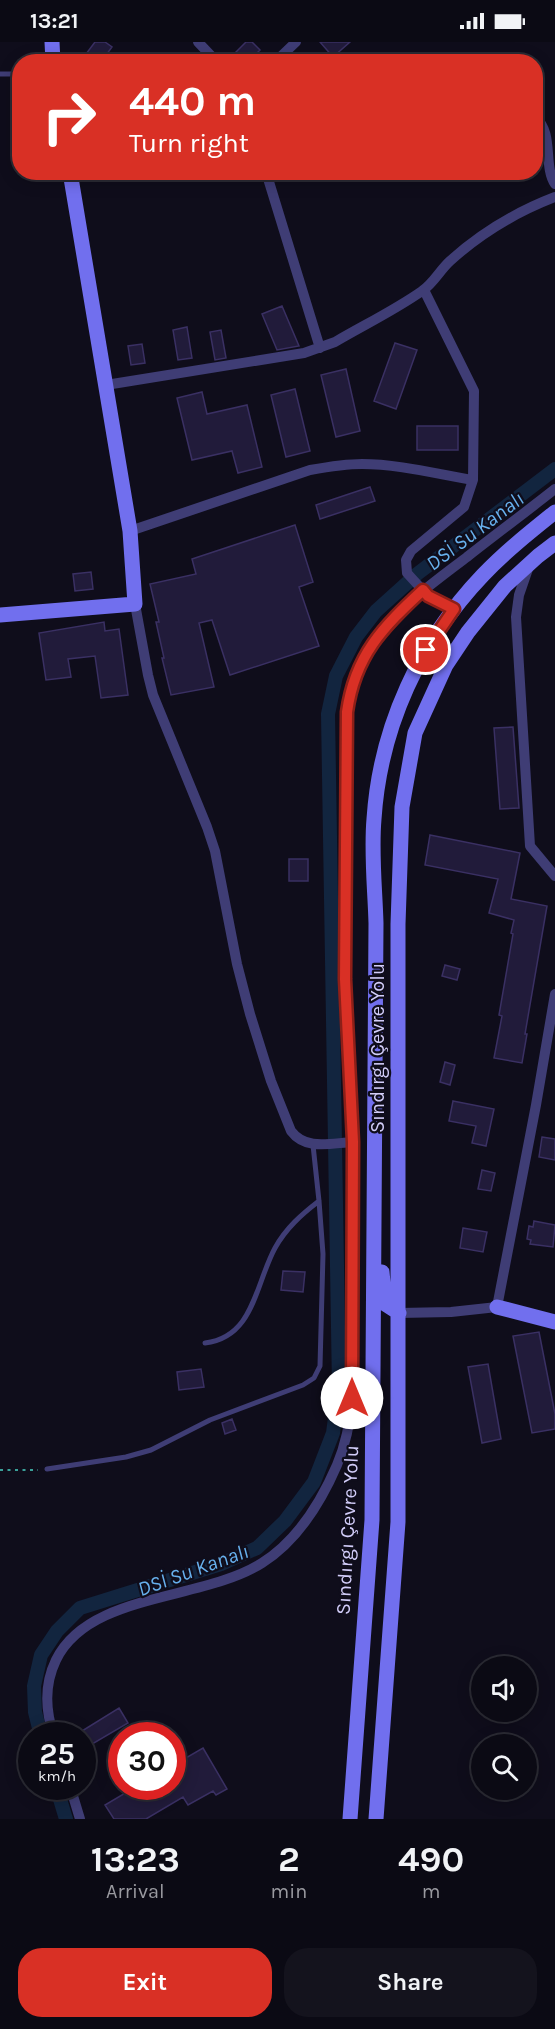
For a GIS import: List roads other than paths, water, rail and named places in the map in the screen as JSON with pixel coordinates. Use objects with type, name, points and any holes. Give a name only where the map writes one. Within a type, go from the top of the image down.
[{"type":"main road","points":[[0,615],[135,604],[130,531],[71,180]]},
{"type":"main road","name":"Sındırgı Çevre Yolu","points":[[350,1819],[372,1521],[376,923],[373,844],[377,793],[384,752],[399,703],[430,642],[483,575],[515,544],[555,512]]},
{"type":"main road","name":"Sındırgı Çevre Yolu","points":[[376,1819],[398,1522],[398,924],[402,819],[407,774],[416,733],[446,665],[468,632],[505,586],[555,543]]},
{"type":"main road","points":[[374,1195],[386,1304],[399,1313]]},
{"type":"main road","points":[[497,1307],[555,1322]]},
{"type":"street","points":[[198,42],[209,54]]},
{"type":"street","points":[[283,54],[296,42]]},
{"type":"street","points":[[543,132],[548,154],[548,170],[555,184]]},
{"type":"street","points":[[268,180],[320,348]]},
{"type":"street","points":[[106,385],[304,353],[335,342],[424,290],[448,262],[472,243],[515,215],[555,197]]},
{"type":"street","points":[[424,290],[474,391],[473,480],[464,507],[411,551],[406,560],[407,573],[428,596],[454,609]]},
{"type":"street","points":[[130,531],[310,470],[337,465],[392,466],[473,480]]},
{"type":"street","points":[[51,1722],[47,1707],[49,1679],[58,1655],[75,1633],[102,1616],[238,1576],[260,1564],[292,1538],[330,1482],[346,1440],[352,1398],[345,1007],[347,712],[354,679],[361,662],[383,630],[422,588],[555,489]]},
{"type":"street","points":[[530,564],[519,595],[516,617],[530,846],[555,876]]},
{"type":"street","points":[[135,604],[153,695],[215,851],[237,964],[271,1081],[291,1131],[302,1142],[313,1145],[348,1142]]},
{"type":"street","points":[[399,1313],[450,1312],[497,1307],[555,994]]},
{"type":"street","points":[[74,1800],[80,1819]]},
{"type":"lane","points":[[47,1469],[126,1457],[151,1450],[210,1420],[303,1385],[314,1378],[320,1366],[323,1254],[313,1145]]},
{"type":"lane","points":[[205,1343],[230,1336],[243,1322],[276,1246],[292,1225],[319,1201]]},
{"type":"waterway","name":"DSİ Su Kanalı","points":[[38,1722],[34,1686],[41,1655],[57,1631],[80,1608],[221,1564],[257,1548],[285,1521],[314,1482],[333,1433],[339,1388],[328,714],[336,676],[356,637],[376,611],[417,574],[555,469]]},
{"type":"waterway","name":"DSİ Su Kanalı","points":[[60,1800],[66,1819]]}]
